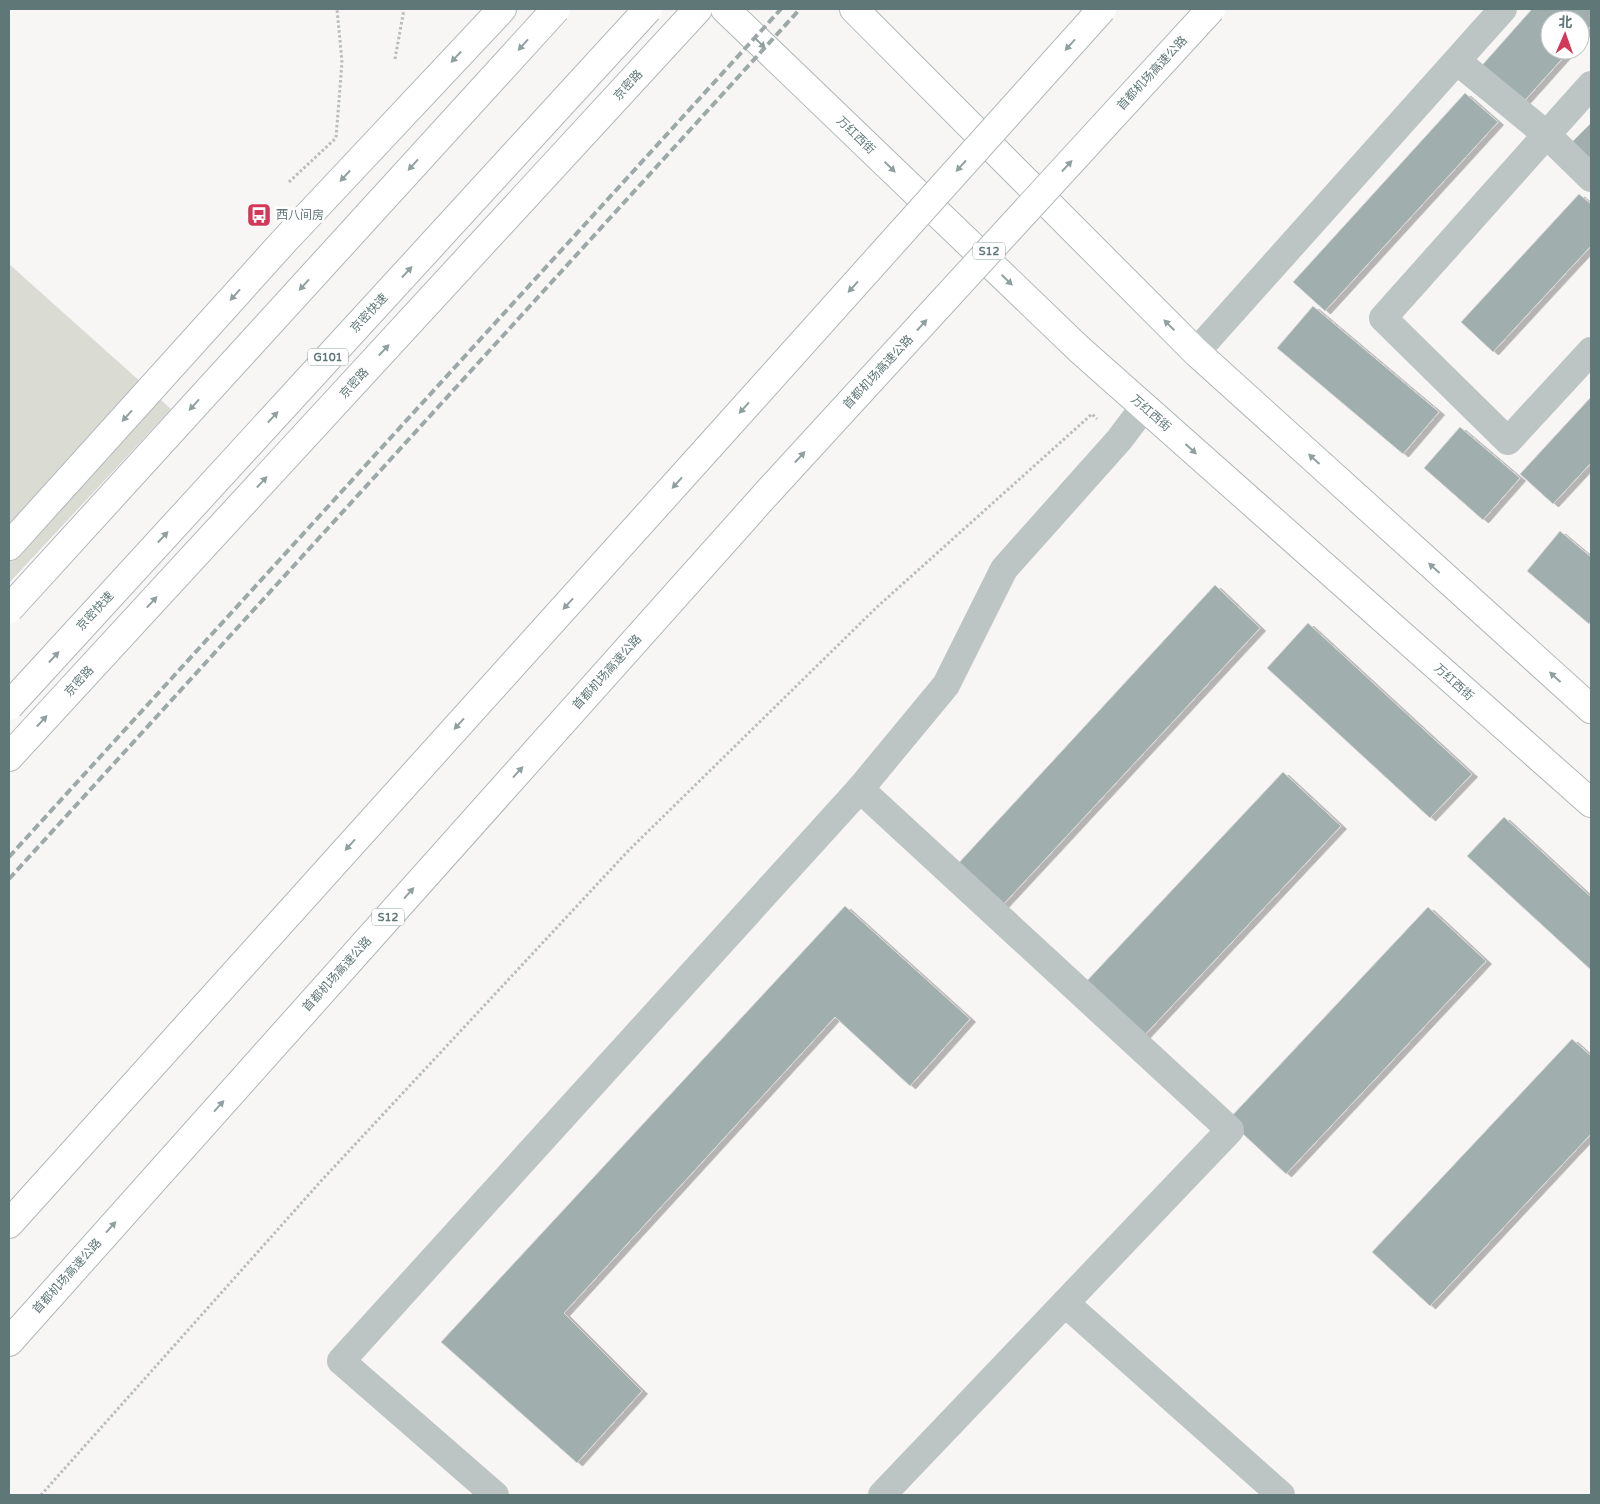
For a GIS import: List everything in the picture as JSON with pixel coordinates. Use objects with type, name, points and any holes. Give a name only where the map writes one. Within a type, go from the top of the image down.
[{"type":"main road","points":[[9,546],[286,239],[502,9]]},
{"type":"main road","points":[[9,609],[556,9]]},
{"type":"main road","name":"京密快速","points":[[9,706],[648,9]]},
{"type":"main road","name":"京密路","points":[[9,757],[698,9]]},
{"type":"main road","name":"万红西街","points":[[725,9],[1079,349],[1591,802]]},
{"type":"main road","points":[[854,9],[1196,352],[1591,709]]},
{"type":"main road","points":[[9,1224],[1102,9]]},
{"type":"main road","name":"首都机场高速公路","points":[[9,1342],[767,493],[1211,9]]},
{"type":"street","points":[[1196,352],[1503,9]]},
{"type":"street","points":[[1457,61],[1547,135],[1591,178]]},
{"type":"street","points":[[1591,85],[1383,318],[1508,441],[1591,351]]},
{"type":"street","points":[[495,1495],[341,1361],[860,789],[946,685],[1004,569],[1119,440],[1144,407]]},
{"type":"street","points":[[860,789],[1230,1130],[882,1495]]},
{"type":"street","points":[[1065,1303],[1281,1495]]},
{"type":"path","points":[[289,182],[336,138],[342,62],[337,9]]},
{"type":"path","points":[[395,59],[404,9]]},
{"type":"path","points":[[41,1495],[315,1188],[622,857],[863,620],[1092,414],[1119,440]]},
{"type":"shaded area","points":[[9,264],[171,409],[9,583]]},
{"type":"building","points":[[1532,9],[1591,9],[1590,27],[1590,10],[1540,10],[1540,60],[1561,60],[1518,108],[1477,71]]},
{"type":"building","points":[[1465,93],[1498,122],[1325,311],[1293,282]]},
{"type":"building","points":[[1591,123],[1591,162],[1571,143]]},
{"type":"building","points":[[1579,194],[1591,204],[1591,246],[1493,352],[1461,322]]},
{"type":"building","points":[[1313,306],[1439,412],[1403,454],[1277,348]]},
{"type":"building","points":[[1591,397],[1591,463],[1553,504],[1520,474]]},
{"type":"building","points":[[1460,427],[1520,478],[1483,520],[1424,468]]},
{"type":"building","points":[[1560,531],[1591,557],[1591,621],[1589,624],[1527,571]]},
{"type":"building","points":[[1215,585],[1260,628],[1000,908],[955,867]]},
{"type":"building","points":[[1308,623],[1472,774],[1430,818],[1267,668]]},
{"type":"building","points":[[1283,772],[1341,826],[1141,1039],[1083,985]]},
{"type":"building","points":[[1504,817],[1591,897],[1591,970],[1467,856]]},
{"type":"building","points":[[845,906],[970,1019],[910,1086],[835,1017],[564,1313],[642,1391],[577,1463],[441,1342]]},
{"type":"building","points":[[1428,907],[1486,961],[1286,1174],[1228,1120]]},
{"type":"building","points":[[1572,1039],[1591,1056],[1591,1134],[1430,1306],[1372,1252]]},
{"type":"railway","points":[[9,857],[781,9]]},
{"type":"railway","points":[[9,879],[800,9]]},
{"type":"place","name":"西八间房","points":[[259,215]]}]
